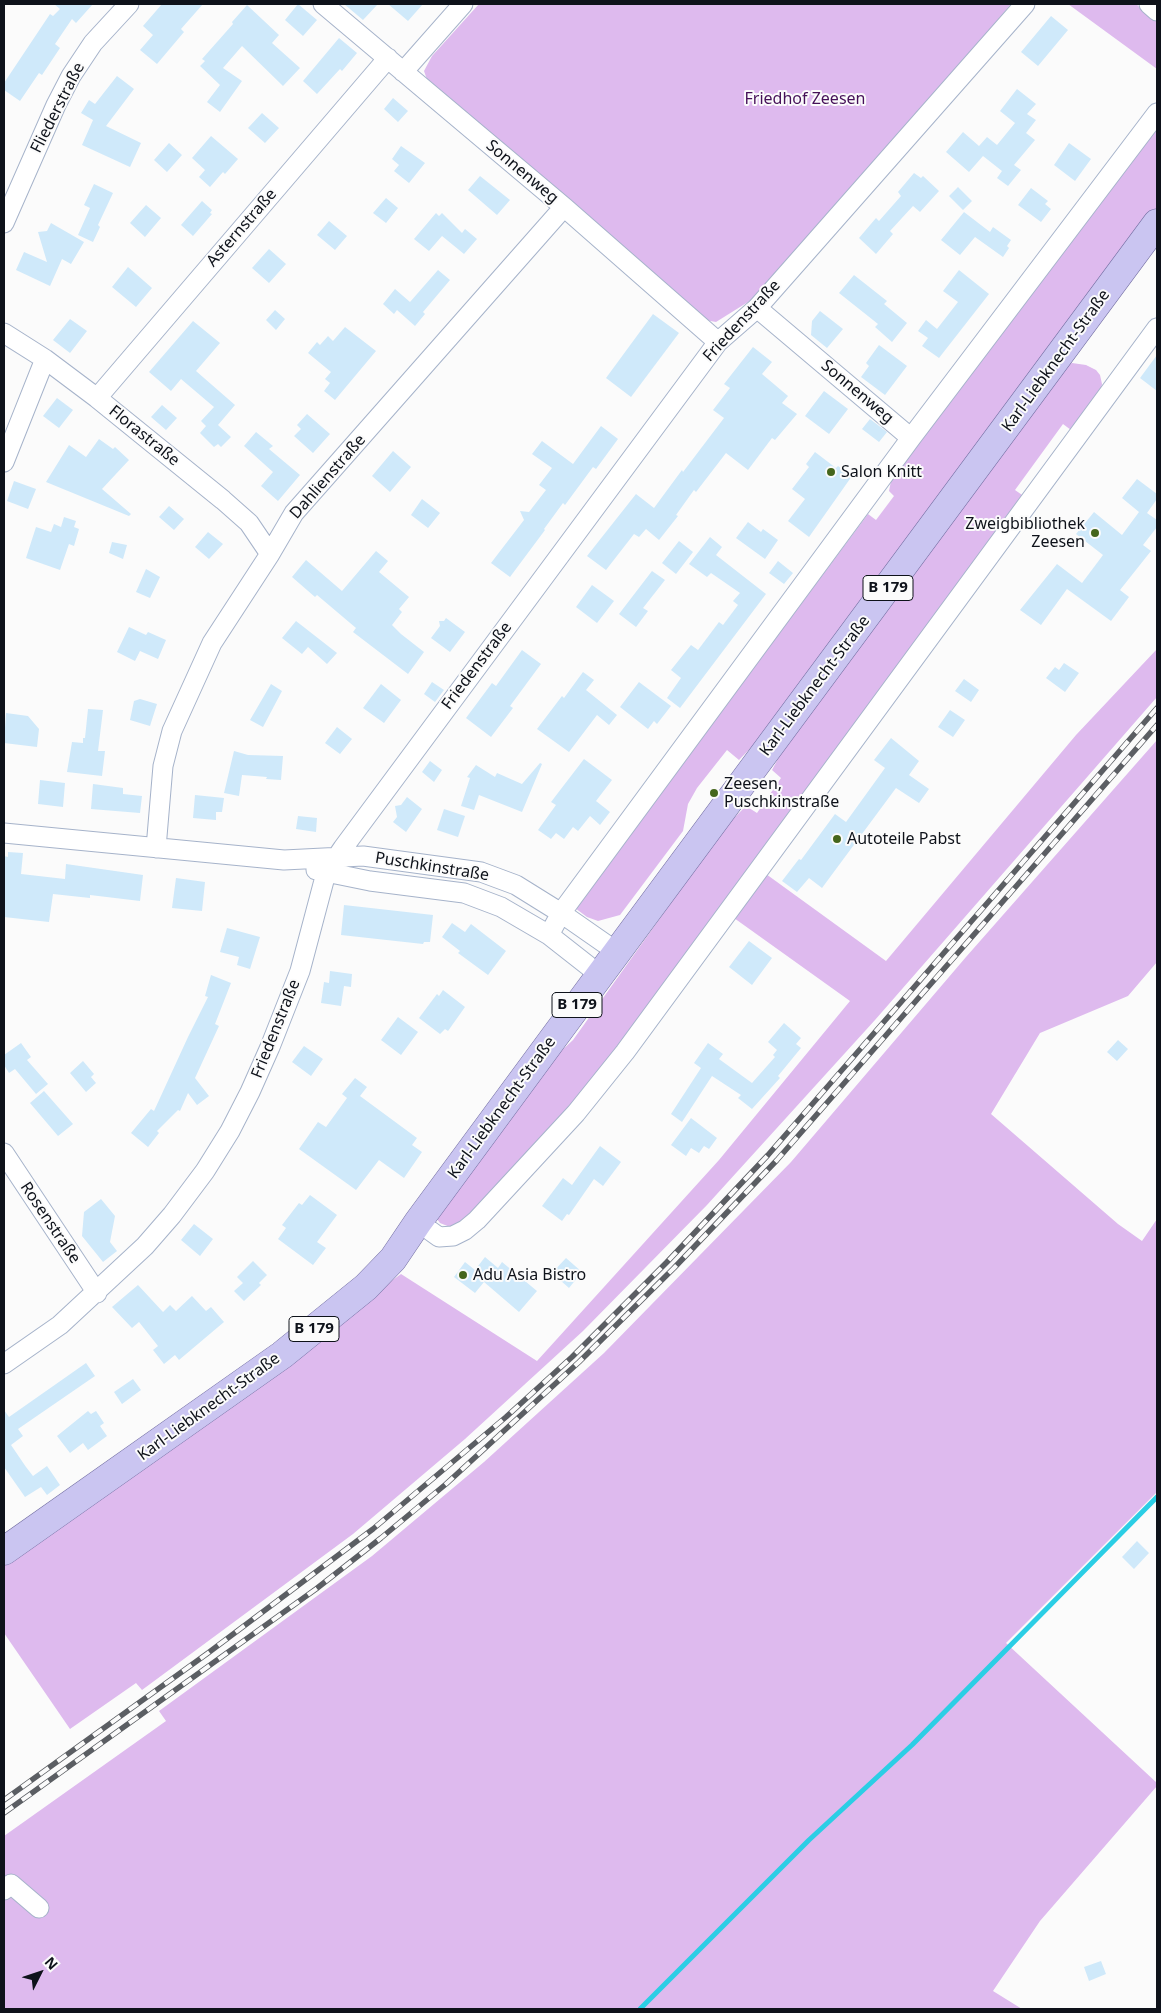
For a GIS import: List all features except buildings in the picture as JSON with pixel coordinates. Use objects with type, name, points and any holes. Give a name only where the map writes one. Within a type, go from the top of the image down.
[{"type":"main road","name":"Karl-Liebknecht-Straße","points":[[4,1552],[282,1355],[366,1287],[393,1259],[418,1222],[600,975],[1157,223]]},
{"type":"street","name":"Fliederstraße","points":[[4,223],[56,105],[71,76],[93,43],[128,4]]},
{"type":"street","name":"Sonnenweg","points":[[324,4],[564,207],[718,342]]},
{"type":"street","points":[[403,72],[463,4]]},
{"type":"street","name":"Friedenstraße","points":[[4,1364],[60,1326],[145,1246],[172,1215],[205,1170],[230,1131],[270,1047],[300,971],[332,865],[400,770],[718,342],[757,308],[1025,4]]},
{"type":"street","points":[[1149,4],[1157,11]]},
{"type":"street","name":"Asternstraße","points":[[97,398],[388,58]]},
{"type":"street","points":[[549,934],[562,913],[911,438],[1157,113]]},
{"type":"street","name":"Dahlienstraße","points":[[156,848],[163,766],[172,731],[212,643],[294,514],[564,207]]},
{"type":"street","name":"Sonnenweg","points":[[757,308],[911,438]]},
{"type":"street","points":[[418,1222],[439,1237],[453,1236],[465,1230],[477,1220],[576,1113],[630,1045],[1157,328]]},
{"type":"street","name":"Florastraße","points":[[4,333],[45,359],[97,398],[249,523],[270,554]]},
{"type":"street","points":[[4,462],[45,359]]},
{"type":"street","name":"Puschkinstraße","points":[[4,833],[332,865],[370,881],[464,893],[501,906],[549,934],[600,975]]},
{"type":"street","name":"Puschkinstraße","points":[[332,865],[363,856],[481,872],[516,885],[562,913],[617,952]]},
{"type":"street","name":"Rosenstraße","points":[[4,1154],[96,1293]]},
{"type":"street","points":[[4,1890],[11,1884],[39,1908]]},
{"type":"green space","name":"Friedhof Zeesen","points":[[479,4],[1011,4],[818,234],[756,297],[716,322],[705,320],[430,88],[424,71],[432,56]]},
{"type":"green space","points":[[1068,4],[1136,4],[1157,22],[1157,69]]},
{"type":"green space","points":[[1157,124],[1157,208],[790,705],[739,760],[727,750],[697,788],[688,804],[683,831],[620,915],[598,921],[587,917],[575,908],[868,514],[876,520],[894,496],[889,491],[891,481]]},
{"type":"green space","points":[[1072,363],[1086,365],[1096,370],[1100,375],[1101,390],[1071,430],[1063,424],[1015,490],[1025,497],[572,1110],[471,1215],[461,1223],[450,1227],[440,1223],[437,1219],[545,1066],[573,1040],[726,826],[746,806],[757,813],[781,778],[772,770],[794,729],[1062,367]]},
{"type":"green space","points":[[1157,649],[1157,697],[875,1020],[707,1205],[583,1331],[465,1439],[353,1534],[142,1690],[136,1683],[70,1729],[4,1633],[4,1565],[258,1388],[354,1308],[401,1274],[537,1361],[719,1160],[850,1001],[734,918],[766,874],[886,961],[1076,735]]},
{"type":"green space","points":[[1157,740],[1157,962],[1128,996],[1040,1033],[991,1114],[1118,1224],[1142,1241],[1157,1219],[1157,1492],[1006,1643],[1157,1783],[1157,1786],[1040,1921],[993,1991],[1022,2009],[4,2009],[4,1836],[166,1721],[159,1711],[372,1556],[484,1462],[604,1353],[791,1162],[966,957]]},
{"type":"waterway","points":[[640,2009],[809,1840],[912,1745],[1157,1497]]},
{"type":"railway","points":[[4,1800],[208,1653],[373,1529],[506,1417],[572,1357],[667,1262],[768,1155],[1157,708]]},
{"type":"railway","points":[[4,1813],[316,1589],[446,1484],[579,1362],[674,1268],[777,1160],[1157,725]]},
{"type":"place","name":"Salon Knitt","points":[[831,472]]},
{"type":"place","name":"Zweigbibliothek Zeesen","points":[[1095,533]]},
{"type":"place","name":"Zeesen, Puschkinstraße","points":[[714,793]]},
{"type":"place","name":"Autoteile Pabst","points":[[837,839]]},
{"type":"place","name":"Adu Asia Bistro","points":[[463,1275]]}]
